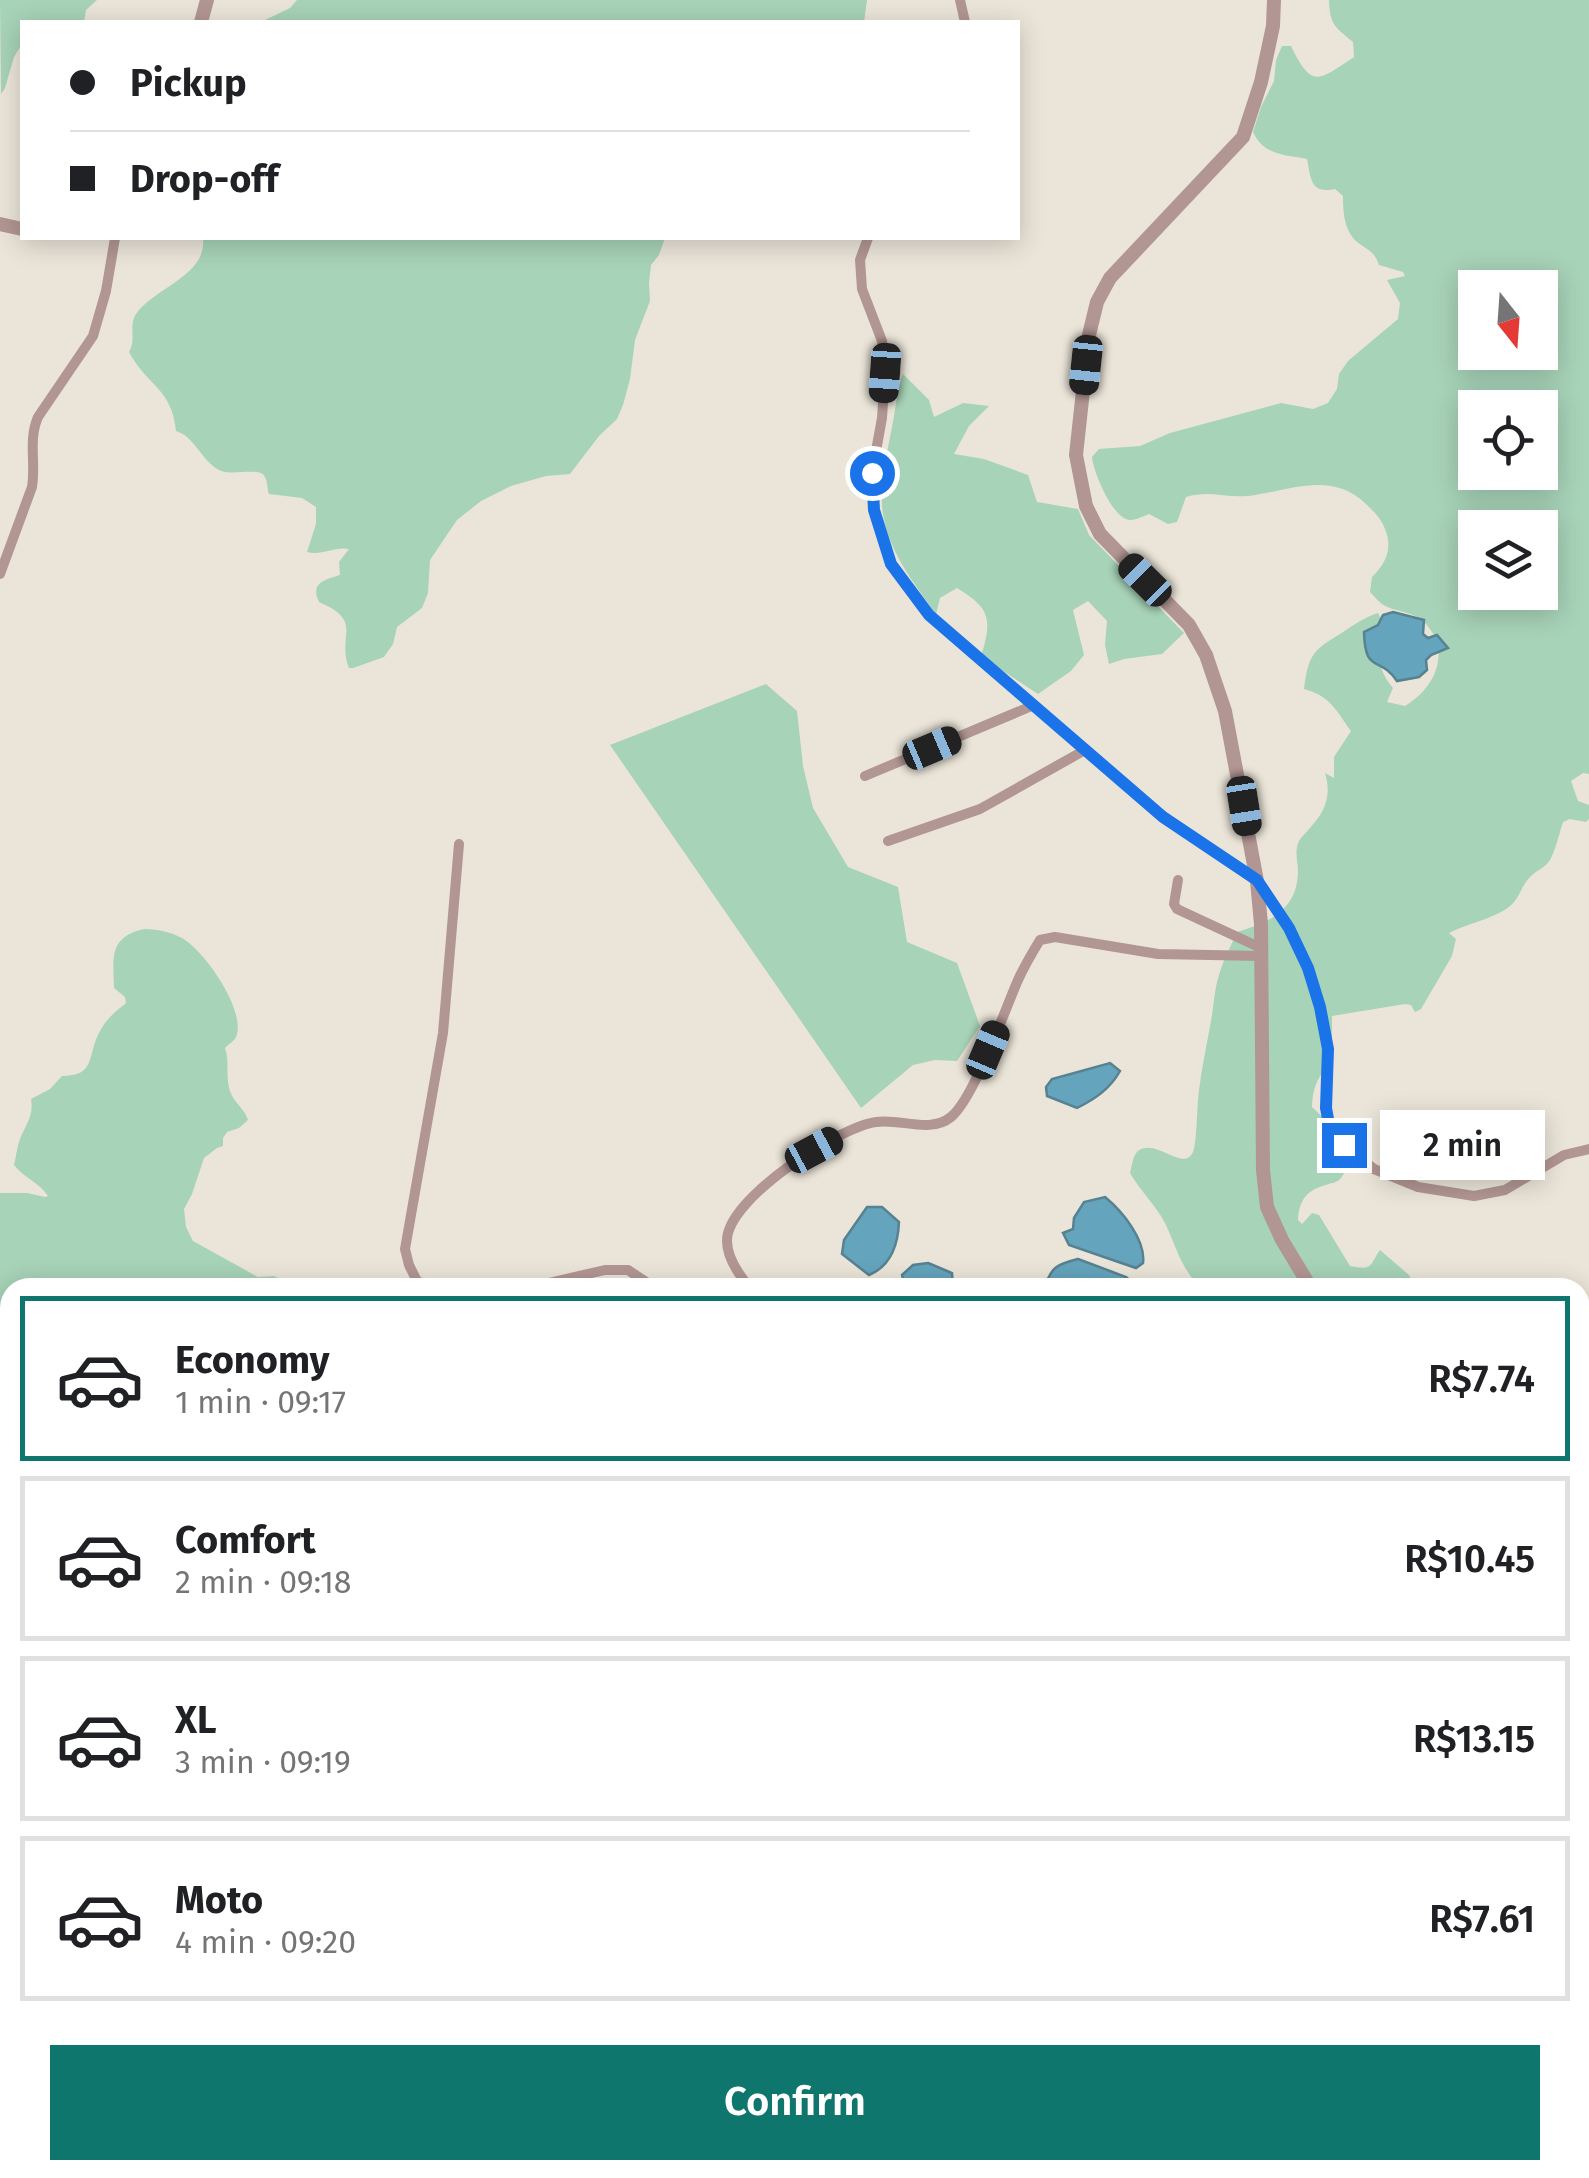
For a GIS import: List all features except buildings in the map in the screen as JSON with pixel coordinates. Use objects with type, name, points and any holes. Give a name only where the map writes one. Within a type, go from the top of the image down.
[{"type":"street","points":[[1274,0],[1273,26],[1261,82],[1243,137],[1110,278],[1096,302],[1076,455],[1086,506],[1100,534],[1190,625],[1206,655],[1225,711],[1257,880],[1266,1206],[1305,1278]]},
{"type":"street","points":[[0,574],[32,488],[32,430],[93,336],[116,240]]},
{"type":"street","points":[[867,240],[860,260],[862,289],[882,342],[885,373],[872,473],[874,510],[891,564],[929,615],[1034,706],[1163,817],[1257,880],[1289,928],[1308,968],[1328,1049],[1329,1124],[1344,1145],[1374,1170],[1418,1187],[1474,1196],[1505,1190],[1564,1155],[1589,1149]]},
{"type":"street","points":[[865,776],[1034,706]]},
{"type":"street","points":[[888,841],[980,809],[1085,750]]},
{"type":"street","points":[[415,1278],[405,1249],[443,1033],[460,844]]},
{"type":"street","points":[[1178,880],[1174,904],[1177,908],[1261,952]]},
{"type":"street","points":[[743,1278],[731,1261],[726,1239],[733,1217],[758,1190],[814,1150],[856,1128],[878,1121],[933,1125],[950,1119],[964,1102],[1040,940],[1055,937],[1158,954],[1261,952]]},
{"type":"street","points":[[570,1278],[605,1270],[628,1270],[640,1278]]},
{"type":"green space","points":[[0,0],[97,0],[86,10],[84,20],[20,20],[20,47],[1,94]]},
{"type":"green space","points":[[297,0],[867,0],[864,20],[265,20],[290,8]]},
{"type":"green space","points":[[1329,0],[1589,0],[1589,774],[1583,773],[1571,781],[1578,801],[1589,805],[1589,819],[1563,822],[1550,860],[1531,876],[1507,908],[1449,933],[1456,939],[1452,956],[1421,1009],[1415,1012],[1405,1004],[1332,1016],[1332,1062],[1317,1083],[1312,1107],[1355,1147],[1341,1178],[1305,1197],[1298,1220],[1302,1224],[1312,1213],[1319,1215],[1350,1266],[1367,1267],[1380,1250],[1410,1278],[1193,1278],[1162,1218],[1130,1173],[1136,1153],[1145,1148],[1183,1159],[1193,1152],[1198,1096],[1223,964],[1237,932],[1271,919],[1293,896],[1299,841],[1326,803],[1325,773],[1334,778],[1334,757],[1351,731],[1326,700],[1304,689],[1312,657],[1322,645],[1378,613],[1386,628],[1381,666],[1393,688],[1387,702],[1405,706],[1431,680],[1438,647],[1421,619],[1387,607],[1370,592],[1372,577],[1387,555],[1387,536],[1377,515],[1353,494],[1339,488],[1309,485],[1248,496],[1194,495],[1186,497],[1177,522],[1168,524],[1149,514],[1129,520],[1109,501],[1092,457],[1099,449],[1140,446],[1170,433],[1281,403],[1313,409],[1328,403],[1348,361],[1398,319],[1400,303],[1387,280],[1405,276],[1403,272],[1379,265],[1373,254],[1357,242],[1345,220],[1343,196],[1335,189],[1317,187],[1307,159],[1269,150],[1253,132],[1274,81],[1282,46],[1291,46],[1305,69],[1317,77],[1354,57],[1353,42],[1334,24]]},
{"type":"green space","points":[[203,240],[664,240],[651,265],[650,301],[635,340],[630,379],[617,419],[570,474],[511,486],[481,501],[457,520],[430,560],[428,593],[422,608],[397,627],[393,644],[384,657],[353,668],[349,668],[346,657],[345,623],[333,609],[319,602],[316,590],[324,581],[340,575],[339,562],[349,549],[307,552],[316,524],[316,507],[302,498],[269,494],[262,474],[225,472],[213,466],[188,438],[176,431],[164,396],[129,352],[136,314],[189,272],[202,251]]},
{"type":"green space","points":[[903,374],[929,400],[934,417],[963,403],[989,406],[969,426],[954,454],[984,459],[1028,475],[1037,502],[1078,509],[1089,535],[1184,633],[1162,654],[1109,664],[1105,645],[1107,621],[1088,601],[1073,610],[1084,655],[1071,671],[1038,694],[982,653],[987,622],[976,601],[957,588],[940,598],[936,614],[901,563],[884,519],[883,475]]},
{"type":"green space","points":[[766,684],[797,711],[803,766],[813,808],[848,867],[898,887],[907,942],[957,963],[980,1026],[957,1061],[913,1065],[861,1108],[610,745]]},
{"type":"green space","points":[[144,929],[163,931],[191,945],[230,997],[238,1026],[236,1037],[225,1048],[228,1080],[232,1095],[248,1120],[227,1132],[223,1146],[204,1158],[184,1209],[186,1227],[193,1241],[258,1277],[278,1278],[0,1278],[0,1193],[48,1196],[14,1165],[30,1115],[31,1099],[50,1089],[62,1076],[80,1073],[85,1068],[101,1028],[126,1003],[114,988],[113,967],[119,943]]},
{"type":"water","points":[[1393,612],[1424,620],[1423,634],[1428,638],[1437,635],[1448,648],[1426,660],[1427,670],[1419,677],[1397,681],[1367,654],[1364,632],[1378,625],[1383,615]]},
{"type":"water","points":[[1110,1063],[1120,1071],[1102,1093],[1084,1105],[1077,1108],[1047,1096],[1046,1087],[1052,1079]]},
{"type":"water","points":[[1105,1197],[1125,1218],[1141,1245],[1143,1263],[1136,1268],[1069,1245],[1063,1233],[1073,1229],[1074,1218],[1084,1202]]},
{"type":"water","points":[[867,1207],[882,1207],[899,1222],[892,1253],[883,1266],[869,1275],[842,1254],[844,1240]]},
{"type":"water","points":[[1078,1259],[1127,1278],[1048,1278],[1066,1263]]},
{"type":"water","points":[[928,1263],[952,1273],[952,1278],[903,1278],[913,1265]]},
{"type":"route","points":[[872,473],[874,510],[891,564],[929,615],[1163,817],[1257,880],[1289,928],[1308,968],[1328,1049],[1329,1124],[1344,1145]]}]
